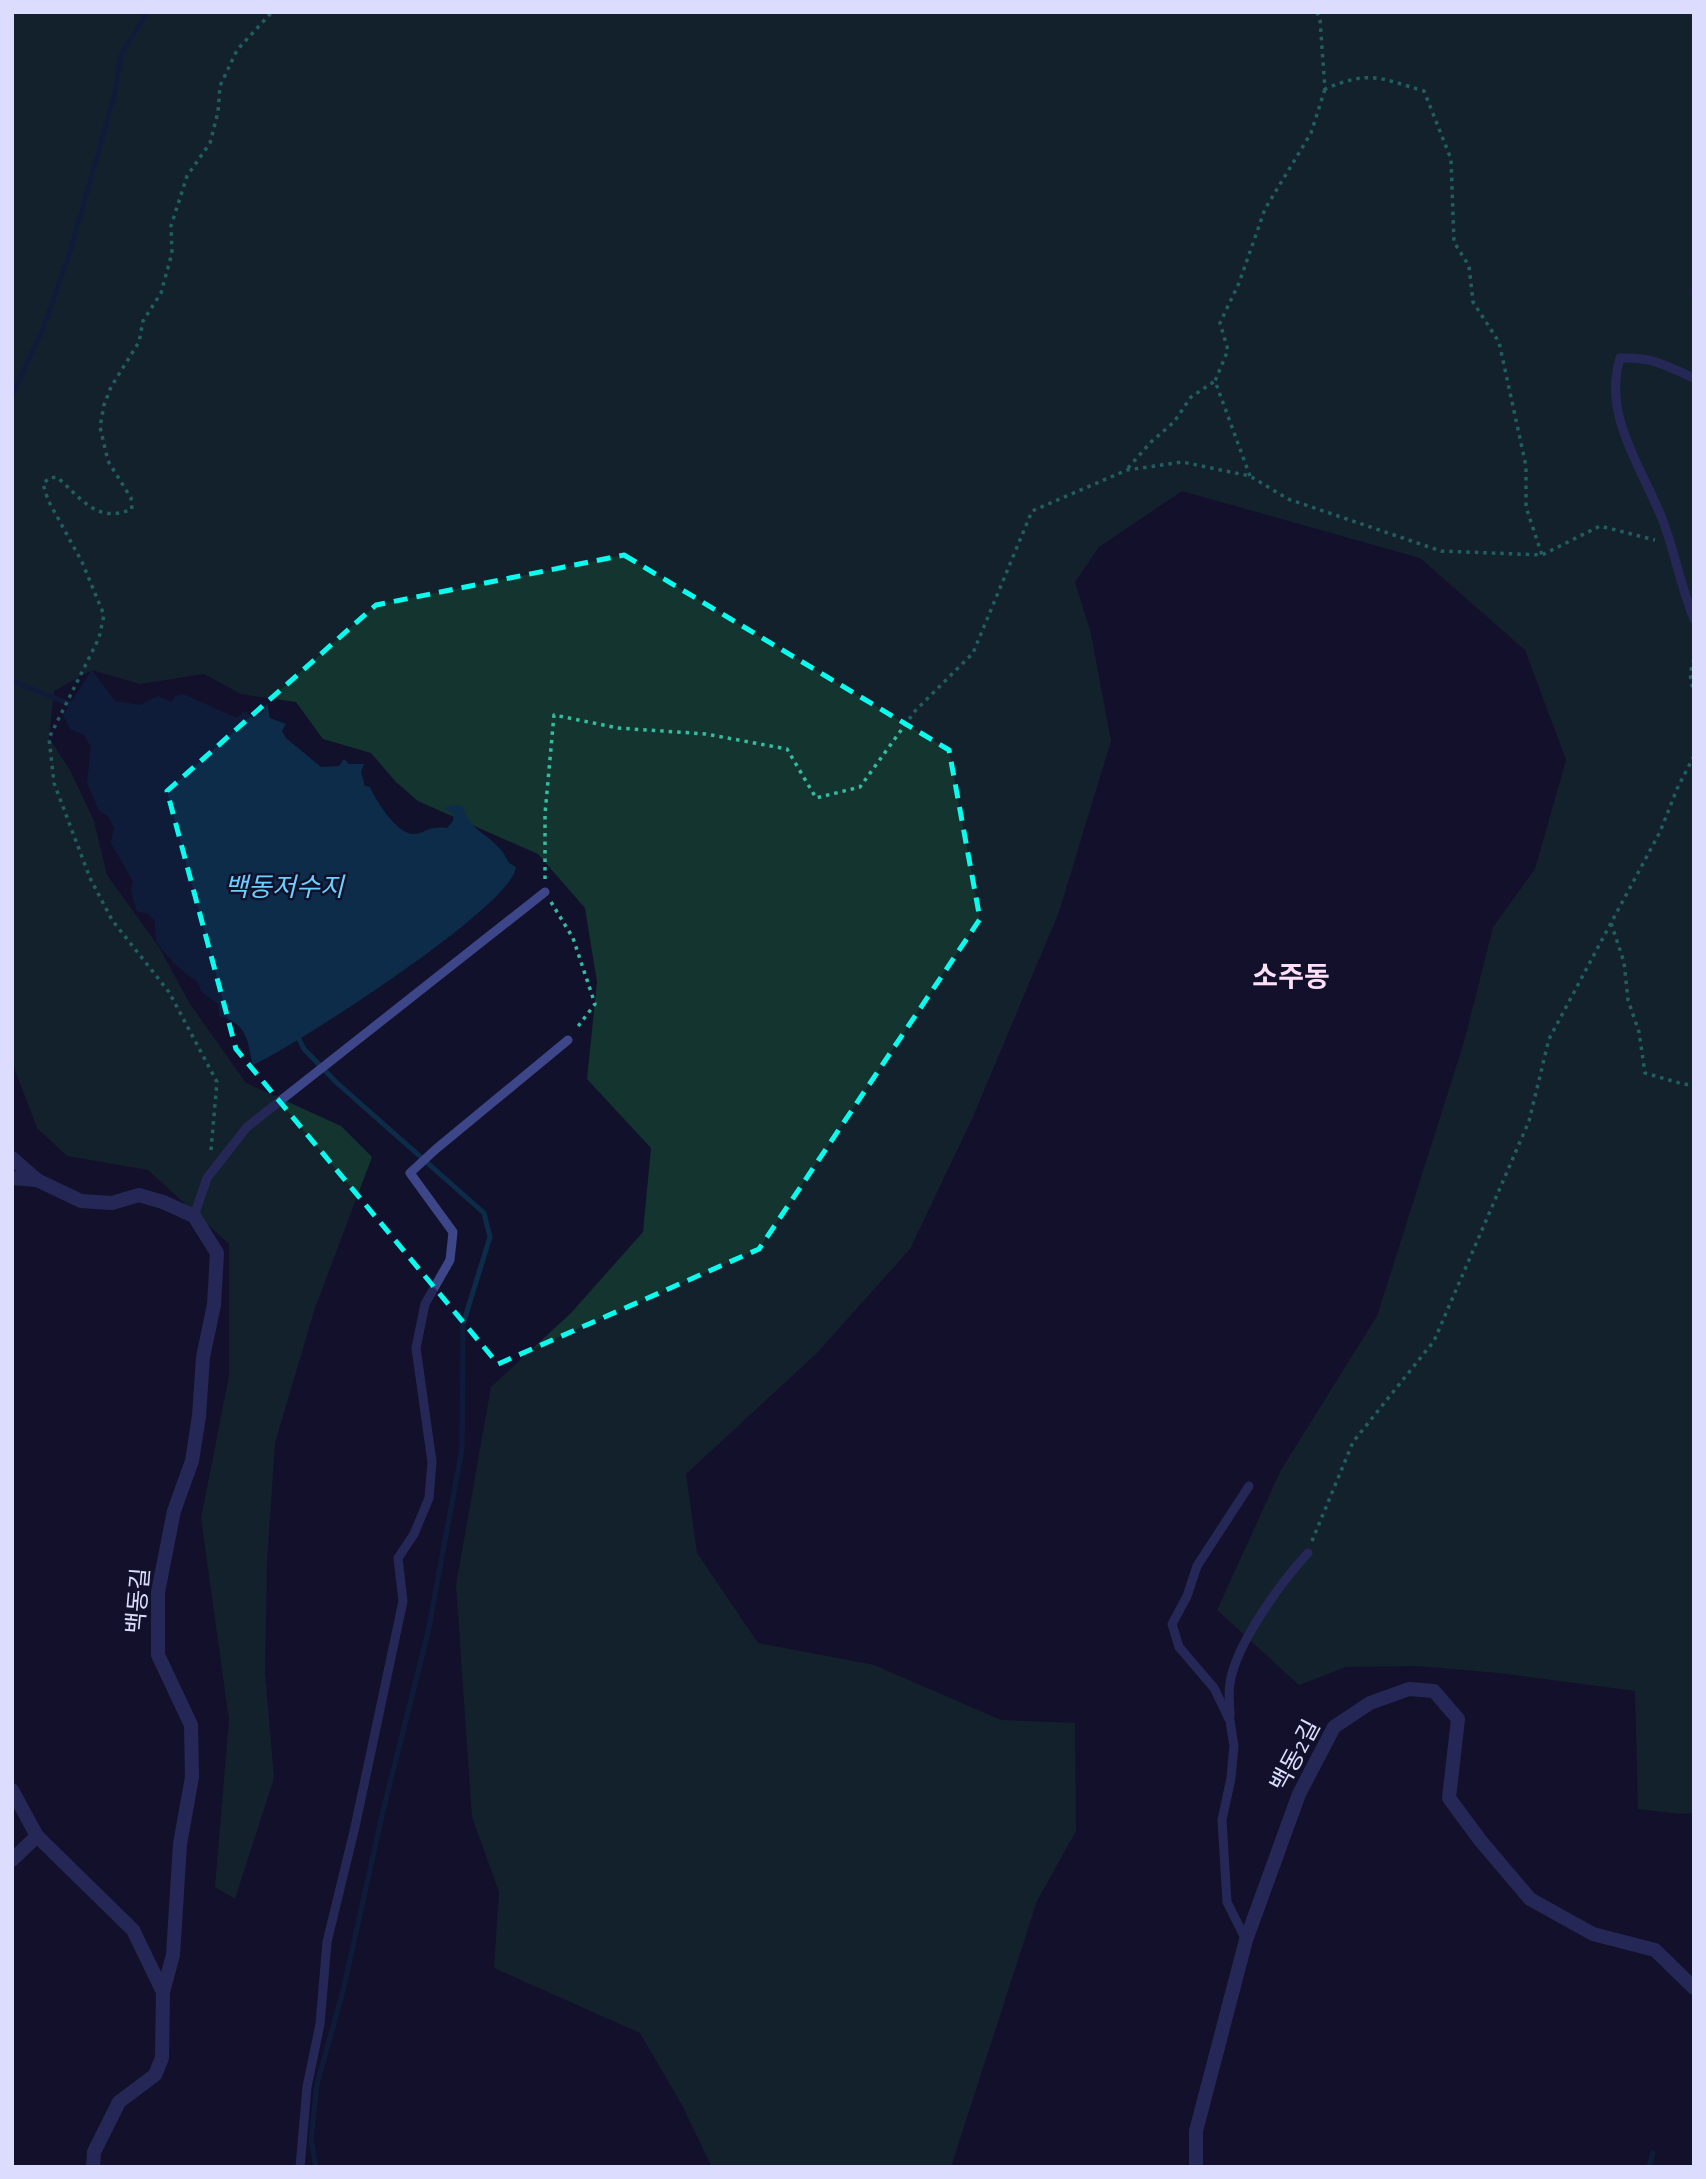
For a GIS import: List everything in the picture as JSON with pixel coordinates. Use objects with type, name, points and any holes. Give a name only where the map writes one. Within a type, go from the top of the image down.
[{"type":"street","points":[[12,1158],[37,1180],[81,1201],[112,1203],[139,1195],[194,1216]]},
{"type":"street","points":[[12,1178],[37,1180]]},
{"type":"street","name":"백동길","points":[[93,2167],[94,2152],[119,2102],[155,2075],[162,2058],[163,1992],[173,1955],[180,1844],[192,1777],[191,1725],[158,1655],[158,1592],[174,1511],[192,1461],[199,1416],[203,1357],[214,1305],[217,1253],[194,1216]]},
{"type":"street","name":"백동2길","points":[[1196,2167],[1196,2131],[1246,1940],[1299,1794],[1334,1727],[1370,1703],[1383,1698],[1409,1689],[1434,1691],[1458,1719],[1450,1798],[1479,1840],[1530,1899],[1593,1934],[1655,1950],[1694,1988]]},
{"type":"street","points":[[12,1790],[37,1836],[132,1930],[163,1992]]},
{"type":"street","points":[[12,1860],[37,1836]]},
{"type":"lane","points":[[1694,378],[1671,366],[1644,358],[1620,358],[1614,394],[1620,420],[1671,544],[1694,619]]},
{"type":"lane","points":[[194,1216],[207,1178],[247,1127],[545,892]]},
{"type":"lane","points":[[300,2167],[307,2087],[320,2024],[327,1942],[355,1827],[403,1601],[398,1558],[414,1534],[429,1498],[432,1462],[416,1348],[425,1304],[450,1260],[453,1232],[410,1173],[568,1040]]},
{"type":"lane","points":[[1230,1721],[1214,1688],[1179,1647],[1172,1623],[1187,1596],[1197,1566],[1249,1486]]},
{"type":"lane","points":[[1246,1940],[1227,1902],[1222,1820],[1231,1778],[1234,1746],[1230,1721],[1230,1683],[1238,1657],[1275,1594],[1308,1553]]},
{"type":"path","points":[[207,1178],[217,1082],[169,992],[112,920],[90,878],[54,783],[49,738],[99,638],[104,615],[82,562],[48,500],[43,484],[49,478],[57,477],[98,513],[120,514],[132,509],[131,498],[108,461],[100,427],[104,405],[111,387],[139,342],[143,321],[161,293],[172,253],[171,226],[187,176],[210,143],[218,112],[220,86],[237,50],[272,12]]},
{"type":"path","points":[[1127,470],[1151,442],[1174,422],[1191,397],[1215,381],[1228,350],[1220,323],[1240,283],[1265,209],[1311,133],[1325,89],[1320,20],[1317,12]]},
{"type":"path","points":[[1325,89],[1350,79],[1373,76],[1424,91],[1451,159],[1454,242],[1469,266],[1473,302],[1499,342],[1526,466],[1526,507],[1542,555]]},
{"type":"path","points":[[1215,381],[1250,476]]},
{"type":"path","points":[[568,1040],[595,1004],[573,938],[545,892],[545,814],[554,715],[618,728],[706,734],[787,749],[816,799],[860,787],[915,711],[973,653],[1032,511],[1127,470],[1182,462],[1250,476],[1288,499],[1441,551],[1542,555],[1600,526],[1671,544]]},
{"type":"path","points":[[1694,659],[1690,674],[1694,695]]},
{"type":"path","points":[[1308,1553],[1353,1442],[1434,1340],[1529,1121],[1549,1039],[1660,831],[1694,756]]},
{"type":"path","points":[[1611,923],[1624,962],[1628,1000],[1639,1032],[1645,1073],[1694,1085]]},
{"type":"highlighted area","points":[[624,555],[949,750],[980,919],[759,1249],[498,1364],[236,1049],[167,791],[376,605]]},
{"type":"green space","points":[[12,12],[1694,12],[1694,1813],[1638,1809],[1635,1691],[1499,1673],[1417,1666],[1346,1667],[1299,1685],[1217,1610],[1281,1470],[1377,1316],[1464,1042],[1493,927],[1535,869],[1566,760],[1525,650],[1420,558],[1182,491],[1099,547],[1075,582],[1091,634],[1111,741],[1059,912],[972,1119],[910,1249],[816,1354],[686,1474],[697,1553],[758,1643],[874,1665],[1001,1720],[1075,1723],[1076,1831],[1037,1901],[951,2167],[712,2167],[682,2105],[640,2033],[494,1968],[499,1892],[472,1817],[456,1585],[491,1387],[571,1313],[643,1232],[651,1148],[587,1079],[597,982],[585,908],[538,854],[418,801],[396,782],[371,753],[323,739],[296,702],[241,694],[204,674],[140,684],[92,670],[54,691],[49,738],[70,770],[94,821],[107,875],[159,947],[190,1004],[246,1083],[341,1126],[372,1157],[315,1308],[275,1443],[267,1563],[265,1672],[274,1778],[235,1899],[215,1887],[229,1720],[201,1518],[229,1376],[229,1244],[148,1170],[67,1156],[37,1128],[12,1062]]},
{"type":"water","name":"백동저수지","points":[[92,670],[115,701],[140,705],[158,696],[172,702],[175,696],[183,694],[237,718],[245,711],[253,718],[263,712],[267,703],[270,718],[286,724],[282,731],[286,738],[321,767],[339,766],[344,759],[349,764],[364,764],[361,772],[365,786],[370,787],[382,809],[395,824],[408,833],[447,828],[454,815],[444,808],[463,806],[471,823],[516,867],[506,886],[480,912],[443,942],[311,1032],[253,1065],[241,1028],[229,1019],[219,1016],[218,1004],[202,992],[196,980],[176,964],[158,944],[155,921],[148,914],[137,911],[131,891],[133,881],[111,843],[114,828],[108,816],[99,811],[87,783],[91,747],[84,735],[70,729],[63,715]]},
{"type":"waterway","points":[[12,395],[43,329],[71,249],[115,93],[121,55],[147,12]]},
{"type":"waterway","points":[[12,681],[77,707]]},
{"type":"waterway","points":[[297,1035],[304,1049],[336,1082],[484,1213],[490,1237],[463,1324],[462,1449],[428,1632],[383,1811],[343,1991],[317,2084],[311,2139],[316,2167]]},
{"type":"waterway","points":[[1649,2167],[1653,2153]]},
{"type":"district","name":"소주동","points":[[1291,978]]}]
